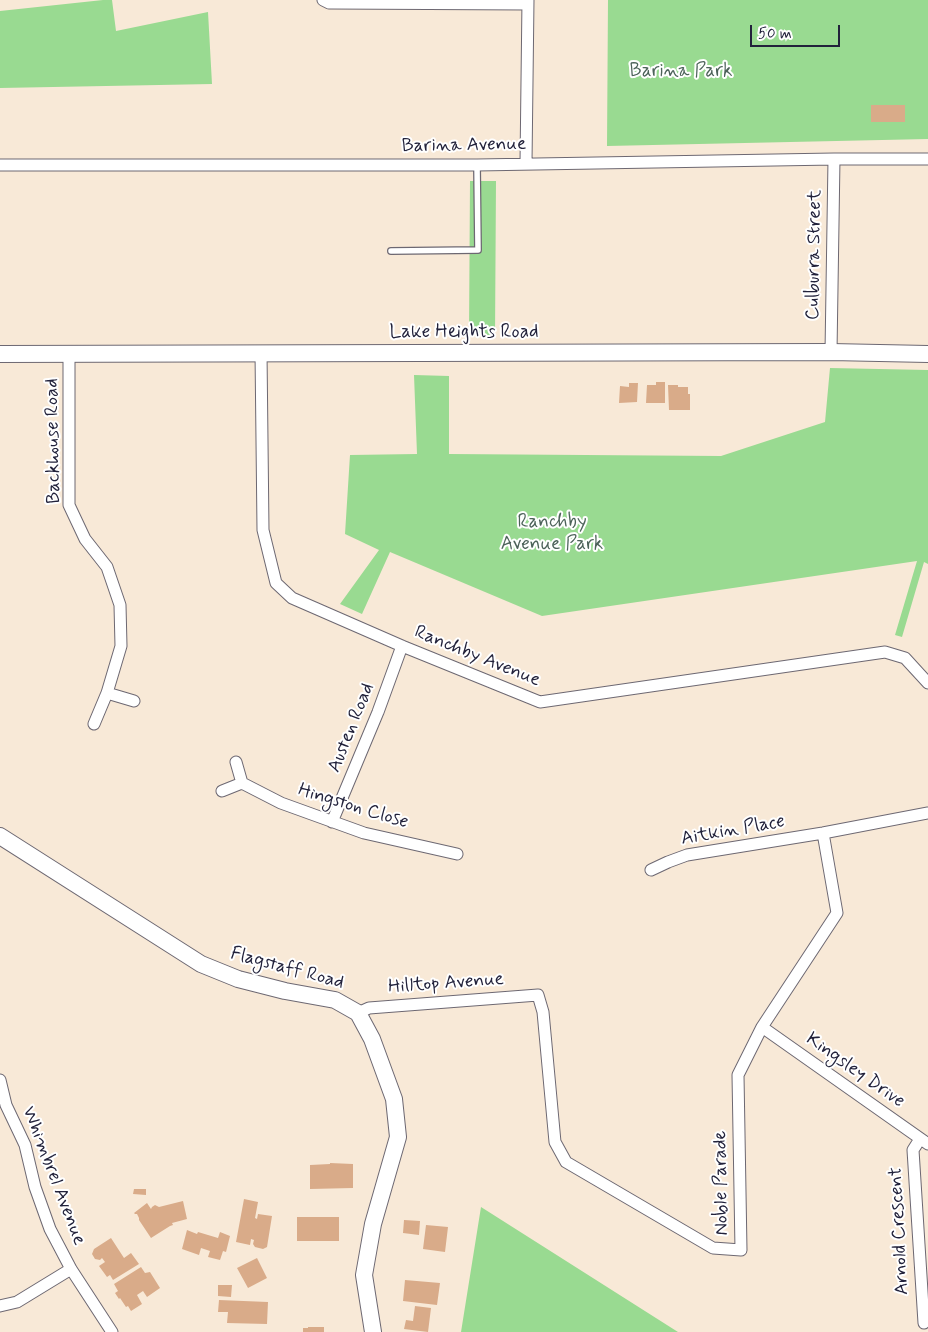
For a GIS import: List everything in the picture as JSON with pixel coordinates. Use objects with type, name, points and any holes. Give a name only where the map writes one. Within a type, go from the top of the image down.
[{"type":"main road","name":"Lake Heights Road","points":[[0,354],[831,352],[928,354]]},
{"type":"main road","name":"Flagstaff Road","points":[[0,836],[201,964],[238,979],[285,991],[335,1000],[358,1013],[372,1039],[394,1099],[398,1137],[373,1224],[364,1275],[373,1332]]},
{"type":"street","points":[[323,0],[329,3],[528,2],[526,163]]},
{"type":"street","name":"Culburra Street","points":[[831,352],[834,159]]},
{"type":"street","name":"Barina Avenue","points":[[0,165],[477,165],[928,159]]},
{"type":"street","name":"Ranchby Avenue","points":[[261,352],[263,530],[276,583],[292,598],[402,646],[540,702],[885,652],[904,658],[928,683]]},
{"type":"street","name":"Backhouse Road","points":[[69,353],[69,505],[85,539],[106,568],[120,605],[121,646],[107,693],[94,724]]},
{"type":"street","name":"Austen Road","points":[[332,822],[378,712],[402,646]]},
{"type":"street","points":[[107,693],[134,701]]},
{"type":"street","points":[[222,791],[242,783],[236,762]]},
{"type":"street","name":"Hingston Close","points":[[242,783],[281,803],[364,833],[457,854]]},
{"type":"street","name":"Aitkin Place","points":[[651,870],[687,855],[823,833],[928,813]]},
{"type":"street","name":"Noble Parade","points":[[538,995],[543,1012],[555,1142],[566,1162],[713,1248],[741,1250],[738,1075],[762,1027],[836,913],[823,833]]},
{"type":"street","name":"Hilltop Avenue","points":[[358,1013],[369,1008],[538,995]]},
{"type":"street","name":"Kingsley Drive","points":[[762,1027],[924,1142]]},
{"type":"street","name":"Whimbrel Avenue","points":[[0,1080],[6,1104],[25,1145],[34,1187],[50,1228],[71,1269],[112,1332]]},
{"type":"street","name":"Arnold Crescent","points":[[924,1142],[913,1150],[924,1323]]},
{"type":"street","points":[[0,1306],[18,1302],[71,1269]]},
{"type":"lane","points":[[391,251],[478,250],[477,165]]},
{"type":"green space","points":[[112,0],[116,31],[208,12],[212,84],[0,88],[0,11]]},
{"type":"green space","name":"Barina Park","points":[[608,0],[928,0],[928,139],[607,146]]},
{"type":"green space","points":[[470,181],[496,181],[495,336],[469,336]]},
{"type":"green space","name":"Ranchby Avenue Park","points":[[830,368],[928,370],[928,564],[924,562],[902,637],[895,635],[917,561],[542,616],[390,552],[362,614],[340,604],[379,550],[345,534],[350,455],[417,454],[414,375],[449,376],[449,454],[721,456],[825,422]]},
{"type":"green space","points":[[481,1207],[678,1332],[461,1332]]},
{"type":"building","points":[[871,105],[905,105],[905,122],[871,122]]},
{"type":"building","points":[[656,382],[665,382],[665,403],[646,403],[647,385],[656,385]]},
{"type":"building","points":[[629,383],[638,383],[637,402],[619,403],[620,386],[629,387]]},
{"type":"building","points":[[668,385],[688,387],[690,410],[669,410]]},
{"type":"building","points":[[330,1163],[353,1164],[353,1188],[310,1189],[310,1165]]},
{"type":"building","points":[[134,1189],[146,1189],[146,1195],[133,1194]]},
{"type":"building","points":[[244,1199],[258,1202],[255,1218],[257,1219],[258,1214],[272,1216],[267,1247],[263,1249],[255,1247],[253,1244],[254,1240],[251,1239],[250,1245],[236,1242]]},
{"type":"building","points":[[183,1201],[187,1219],[172,1223],[173,1225],[151,1238],[137,1214],[134,1213],[147,1203],[151,1209],[155,1205],[159,1207]]},
{"type":"building","points":[[297,1217],[339,1217],[339,1241],[297,1241]]},
{"type":"building","points":[[404,1220],[420,1221],[419,1235],[403,1233]]},
{"type":"building","points":[[426,1225],[448,1227],[445,1252],[423,1249]]},
{"type":"building","points":[[187,1230],[218,1238],[220,1232],[230,1236],[226,1252],[223,1251],[220,1260],[208,1257],[210,1251],[201,1248],[199,1255],[182,1249]]},
{"type":"building","points":[[111,1238],[124,1258],[131,1253],[139,1264],[113,1280],[110,1275],[107,1277],[99,1266],[105,1262],[102,1258],[100,1260],[95,1259],[92,1254],[94,1249]]},
{"type":"building","points":[[257,1258],[267,1278],[248,1288],[237,1268]]},
{"type":"building","points":[[141,1267],[145,1273],[150,1272],[160,1288],[147,1297],[143,1291],[137,1295],[142,1304],[131,1311],[115,1293],[118,1291],[114,1284]]},
{"type":"building","points":[[405,1280],[440,1283],[437,1305],[403,1301]]},
{"type":"building","points":[[218,1285],[232,1285],[231,1297],[218,1296]]},
{"type":"building","points":[[219,1300],[268,1302],[267,1324],[227,1323],[228,1312],[218,1312]]},
{"type":"building","points":[[415,1306],[431,1308],[428,1332],[404,1329],[406,1320],[413,1321]]},
{"type":"building","points":[[324,1327],[324,1332],[303,1332],[303,1328]]}]
